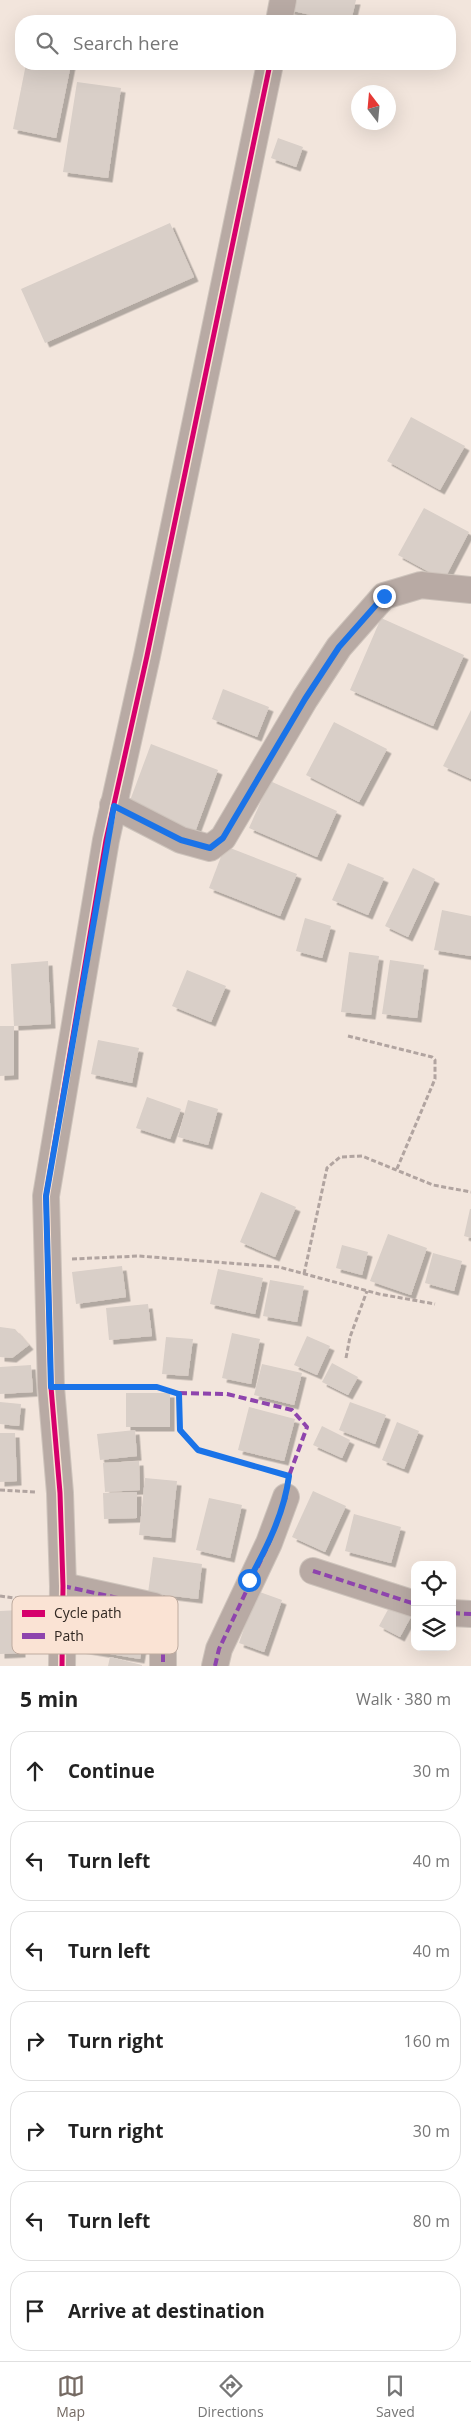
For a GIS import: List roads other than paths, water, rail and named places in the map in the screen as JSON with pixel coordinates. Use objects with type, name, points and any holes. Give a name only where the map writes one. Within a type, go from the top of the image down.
[{"type":"street","points":[[280,15],[283,0]]},
{"type":"street","points":[[71,1596],[63,1595],[60,1493],[51,1387],[46,1260],[46,1196],[114,806],[269,70]]},
{"type":"street","points":[[114,806],[181,840],[210,848],[223,838],[305,699],[339,647],[384,596],[421,585],[471,590]]},
{"type":"street","points":[[215,1666],[219,1649],[269,1543],[286,1497]]},
{"type":"street","points":[[313,1571],[411,1603]]},
{"type":"street","points":[[456,1613],[471,1614]]}]
